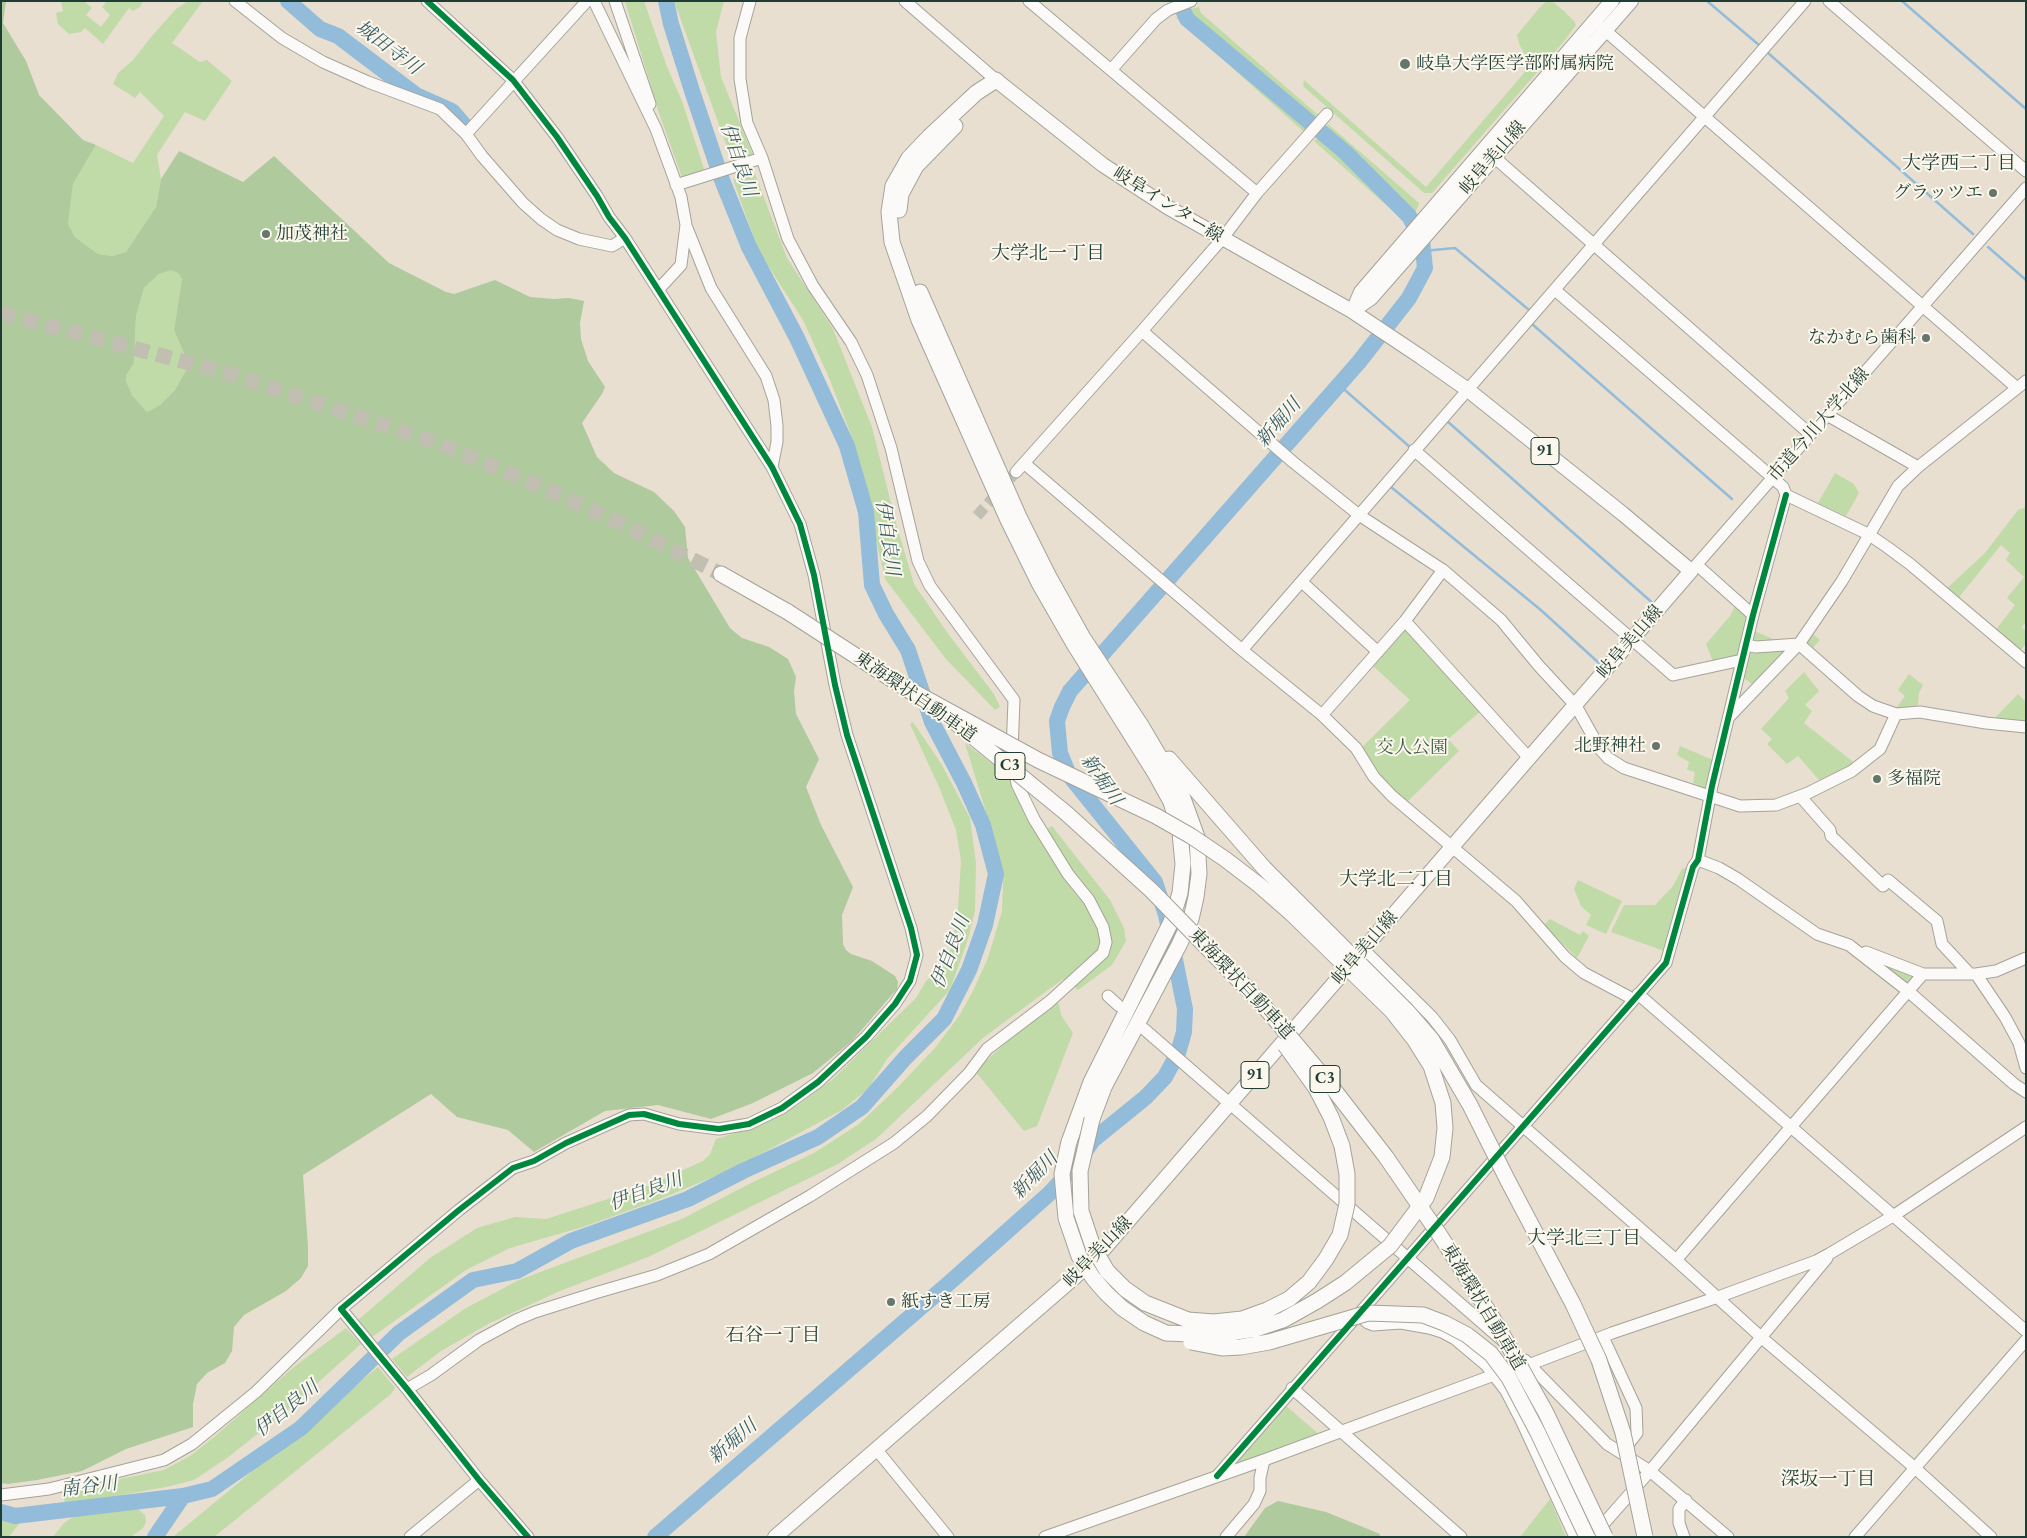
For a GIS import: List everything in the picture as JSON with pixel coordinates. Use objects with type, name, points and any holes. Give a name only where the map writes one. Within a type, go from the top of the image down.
[{"type":"highway","points":[[996,80],[976,93],[909,158],[893,186],[889,212],[892,242],[919,320],[1008,520],[1039,583],[1105,682],[1156,773],[1170,802],[1180,833],[1182,864],[1180,893],[1171,922],[1144,980],[1091,1082],[1069,1142],[1062,1174],[1063,1196],[1066,1218],[1079,1256],[1093,1278],[1122,1308],[1144,1323],[1193,1343],[1222,1348],[1242,1347],[1269,1342],[1368,1313],[1423,1315],[1467,1335],[1491,1354],[1509,1378],[1538,1433],[1587,1537]]},
{"type":"highway","name":"東海環状自動車道","points":[[721,574],[788,612],[906,688],[969,733],[1066,813],[1192,926],[1263,1005],[1328,1082],[1386,1157],[1441,1237],[1497,1325],[1541,1405],[1605,1537]]},
{"type":"highway","points":[[1105,682],[1264,868],[1407,1011],[1432,1040],[1470,1105],[1599,1360],[1623,1433],[1645,1537]]},
{"type":"highway","points":[[906,688],[1038,760],[1156,816],[1191,836],[1225,859],[1291,913],[1392,1011],[1414,1039],[1431,1066],[1443,1103],[1445,1128],[1442,1157],[1426,1198],[1390,1246],[1345,1283],[1283,1320],[1256,1329],[1233,1333],[1197,1336],[1166,1333]]},
{"type":"highway","points":[[1142,727],[1181,793],[1197,837],[1199,874],[1192,926],[1152,995],[1104,1087],[1092,1119],[1080,1171],[1080,1211],[1093,1247],[1107,1271],[1124,1289],[1158,1309],[1188,1320],[1214,1322],[1242,1319],[1267,1310],[1289,1299],[1309,1282],[1326,1259],[1340,1235],[1347,1204],[1347,1174],[1342,1146],[1331,1117],[1316,1088],[1289,1050],[1192,926]]},
{"type":"main road","name":"岐阜美山線","points":[[1352,311],[1361,292],[1410,236],[1433,218],[1494,158],[1600,26],[1612,1]]},
{"type":"main road","name":"岐阜美山線","points":[[1352,311],[1371,298],[1412,251],[1433,218],[1600,26],[1630,1]]},
{"type":"main road","name":"岐阜インター線","points":[[996,80],[1103,165],[1169,208],[1352,311]]},
{"type":"main road","name":"91","points":[[1352,311],[1394,337],[1468,390],[1694,568]]},
{"type":"main road","name":"岐阜美山線","points":[[775,1537],[1075,1277],[1116,1236],[1694,568]]},
{"type":"street","points":[[235,1],[282,38],[306,53],[368,82],[440,109],[466,134],[482,156],[523,203],[557,230],[579,239],[612,246],[625,238]]},
{"type":"street","points":[[1,1495],[49,1488],[164,1460],[192,1444],[256,1392],[341,1309],[451,1216],[513,1168],[534,1161],[566,1143],[629,1115],[644,1114],[678,1124],[719,1129],[749,1124],[782,1108],[818,1082],[866,1037],[895,1004],[910,981],[917,955],[911,928],[847,735],[835,685],[814,575],[800,524],[772,467],[625,238],[609,217],[557,137],[513,80],[427,1]]},
{"type":"street","points":[[466,134],[513,80],[587,1]]},
{"type":"street","points":[[594,1],[680,184],[686,225],[711,288],[766,376],[774,400],[777,426],[777,442],[772,467]]},
{"type":"street","points":[[615,1],[652,110],[656,130]]},
{"type":"street","points":[[407,1389],[480,1340],[516,1320],[586,1296],[657,1275],[709,1254],[810,1196],[894,1143],[927,1116],[969,1073],[988,1049],[1049,1002],[1103,953],[1106,942],[1104,927],[1089,900],[1068,874],[1034,819],[1017,784],[1012,752],[1014,700],[930,586],[918,561],[891,448],[867,375],[851,342],[813,286],[788,239],[747,123],[740,79],[740,38],[750,1]]},
{"type":"street","points":[[904,1],[996,80]]},
{"type":"street","points":[[1029,1],[1257,193]]},
{"type":"street","points":[[1111,70],[1156,19],[1168,10],[1191,1]]},
{"type":"street","points":[[1242,650],[1805,1]]},
{"type":"street","points":[[1829,1],[2026,171]]},
{"type":"street","points":[[1600,26],[1923,306],[2021,385],[1918,467],[1898,486],[1842,581],[1799,644],[1728,718]]},
{"type":"street","points":[[1016,472],[1142,331],[1222,238],[1257,193],[1327,114]]},
{"type":"street","points":[[1494,158],[1810,434]]},
{"type":"street","points":[[680,184],[759,160]]},
{"type":"street","name":"市道今川大学北線","points":[[1694,568],[2026,188]]},
{"type":"street","points":[[658,290],[681,265],[686,225]]},
{"type":"street","points":[[1217,1476],[1292,1388],[1408,1259],[1666,963],[1693,867],[1698,860],[1709,797],[1752,615],[1786,495],[1783,487],[1774,478],[1555,290]]},
{"type":"street","points":[[1142,331],[1293,462],[1359,515],[1443,570],[1501,620],[1539,666],[1576,706],[1600,749],[1608,758],[1624,768],[1740,806],[1776,804],[1800,796],[1852,772],[1880,749],[1896,714]]},
{"type":"street","points":[[1827,415],[1918,467]]},
{"type":"street","points":[[1414,450],[1674,675],[1742,660]]},
{"type":"street","points":[[1024,463],[1242,650],[1322,715],[1356,748],[1374,776],[1392,796],[1516,901],[1565,957],[1584,973],[1636,996],[1792,1127],[2026,1331]]},
{"type":"street","points":[[1786,495],[1868,534],[1910,564],[2026,662]]},
{"type":"street","points":[[1694,568],[1752,615]]},
{"type":"street","points":[[1322,715],[1405,621],[1443,570]]},
{"type":"street","points":[[1302,582],[1378,652]]},
{"type":"street","points":[[1405,621],[1529,758]]},
{"type":"street","points":[[1746,645],[1756,647],[1799,644],[1833,675],[1873,706],[1896,714],[1920,712],[1986,723],[2026,727]]},
{"type":"street","points":[[1800,796],[1830,830],[1831,836],[1884,886],[1888,880],[1937,921],[1942,944],[1973,974],[2004,1017],[2018,1043],[2026,1068]]},
{"type":"street","points":[[1698,860],[1719,868],[1738,879],[1817,934],[1923,974],[1973,974],[1996,971],[2026,958]]},
{"type":"street","points":[[1849,945],[1908,991],[2014,1084],[2026,1092]]},
{"type":"street","points":[[1364,950],[1432,1017],[1450,1040],[1476,1085],[1718,1297],[1762,1338],[1915,1468],[1991,1537]]},
{"type":"street","points":[[1676,1260],[1923,974]]},
{"type":"street","points":[[1108,996],[1118,1006]]},
{"type":"street","points":[[1144,1030],[1530,1364],[1580,1418],[1608,1444],[1650,1471],[1728,1537]]},
{"type":"street","points":[[1045,1537],[1342,1432],[1494,1375],[1718,1297],[1829,1254],[1893,1216],[2026,1127]]},
{"type":"street","points":[[1592,1537],[1762,1338],[1829,1254]]},
{"type":"street","points":[[341,1309],[478,1480],[528,1537]]},
{"type":"street","points":[[1358,1315],[1373,1325],[1400,1324],[1442,1332],[1455,1339],[1475,1355],[1506,1391],[1575,1537]]},
{"type":"street","points":[[1602,1337],[1636,1408],[1637,1433],[1621,1453]]},
{"type":"street","points":[[1855,1537],[2026,1340]]},
{"type":"street","points":[[1292,1388],[1461,1537]]},
{"type":"street","points":[[876,1449],[948,1537]]},
{"type":"street","points":[[1226,1537],[1254,1504],[1260,1491],[1260,1478],[1264,1460]]},
{"type":"street","points":[[410,1537],[478,1480]]},
{"type":"street","points":[[1684,1537],[1679,1523],[1679,1509],[1686,1500]]},
{"type":"green space","points":[[1,1],[6,1],[3,23],[26,61],[39,95],[83,140],[96,145],[73,184],[68,224],[75,237],[98,254],[112,256],[126,252],[156,207],[161,179],[179,151],[243,182],[274,156],[389,263],[446,292],[454,294],[495,280],[530,297],[569,298],[584,301],[580,323],[581,339],[588,361],[605,387],[582,423],[597,457],[614,473],[654,492],[674,511],[685,527],[688,558],[730,628],[742,638],[769,647],[788,659],[796,677],[794,691],[796,714],[819,759],[806,787],[821,825],[853,887],[842,915],[843,944],[851,954],[872,961],[895,976],[898,982],[897,989],[852,1041],[813,1073],[753,1103],[711,1119],[658,1105],[605,1111],[534,1152],[508,1130],[457,1117],[431,1094],[303,1175],[308,1266],[301,1278],[286,1291],[244,1315],[234,1327],[232,1351],[225,1363],[207,1373],[197,1384],[193,1404],[193,1427],[126,1449],[82,1471],[37,1480],[8,1484],[1,1483]],"holes":[[[171,270],[178,273],[182,279],[174,330],[189,365],[175,390],[160,405],[147,412],[132,395],[126,381],[127,374],[134,363],[136,316],[144,288],[159,274]]]},
{"type":"green space","points":[[61,1],[84,1],[92,8],[86,15],[101,27],[110,15],[102,7],[107,1],[143,1],[140,7],[133,11],[129,8],[103,44],[85,28],[81,32],[69,34],[58,24],[56,13],[63,11]]},
{"type":"green space","points":[[188,1],[203,1],[172,43],[200,62],[207,60],[232,81],[205,121],[185,112],[157,155],[161,179],[156,207],[126,252],[112,256],[98,254],[75,237],[68,224],[73,184],[96,145],[133,163],[164,116],[140,92],[135,98],[113,84],[118,73],[133,60],[176,9]]},
{"type":"green space","points":[[625,1],[644,1],[667,67],[682,101],[705,172],[683,180],[659,113]]},
{"type":"green space","points":[[674,1],[724,1],[716,32],[721,77],[753,155],[733,163]]},
{"type":"green space","points":[[1547,1],[1554,3],[1564,11],[1576,25],[1432,193],[1424,193],[1303,86],[1304,80],[1426,187],[1524,73],[1526,58],[1517,35]]},
{"type":"green space","points":[[1199,7],[1201,13],[1318,115],[1313,122],[1190,17],[1187,10]]},
{"type":"green space","points":[[1174,16],[1187,22],[1308,126],[1304,132]]},
{"type":"green space","points":[[1328,124],[1419,203],[1413,215],[1323,129]]},
{"type":"green space","points":[[1321,136],[1408,217],[1404,221],[1314,141]]},
{"type":"green space","points":[[755,174],[787,258],[833,329],[872,427],[897,527],[914,584],[949,635],[994,694],[1000,707],[995,710],[946,659],[885,579],[854,443],[830,380],[803,320],[758,250],[733,179]]},
{"type":"green space","points":[[171,269],[178,273],[182,279],[174,330],[189,365],[175,390],[160,405],[147,412],[132,395],[126,381],[127,374],[134,363],[136,316],[144,288],[159,274]]},
{"type":"green space","points":[[1835,473],[1854,484],[1859,493],[1846,516],[1818,503]]},
{"type":"green space","points":[[2026,507],[2026,622],[2022,627],[2026,631],[2026,644],[2019,651],[1994,632],[2015,605],[2007,598],[2024,577],[2006,560],[2010,553],[2001,545],[1956,601],[1944,591],[1985,553],[2018,510]]},
{"type":"green space","points":[[1736,604],[1749,620],[1741,655],[1714,664],[1706,644],[1730,616]]},
{"type":"green space","name":"交人公園","points":[[1406,626],[1481,711],[1448,739],[1459,751],[1407,802],[1389,786],[1361,748],[1410,700],[1372,665]]},
{"type":"green space","points":[[1752,630],[1776,642],[1754,644],[1749,640]]},
{"type":"green space","points":[[1812,633],[1820,640],[1812,649],[1805,642]]},
{"type":"green space","points":[[1792,647],[1755,686],[1742,677],[1746,654],[1751,649]]},
{"type":"green space","points":[[1804,672],[1819,691],[1805,705],[1812,711],[1804,723],[1856,764],[1819,780],[1798,756],[1787,764],[1767,744],[1772,739],[1761,729],[1789,698],[1785,691]]},
{"type":"green space","points":[[1909,674],[1923,685],[1919,693],[1918,705],[1895,710],[1905,696],[1898,690]]},
{"type":"green space","points":[[2018,694],[2026,702],[2026,725],[1993,720]]},
{"type":"green space","points":[[913,722],[942,765],[970,818],[976,863],[975,911],[968,939],[950,990],[887,1059],[868,1089],[842,1110],[735,1168],[655,1201],[583,1227],[510,1248],[466,1270],[372,1337],[358,1320],[430,1258],[477,1228],[515,1217],[546,1219],[645,1187],[703,1161],[710,1154],[716,1139],[759,1126],[798,1105],[833,1079],[916,998],[926,981],[939,969],[952,947],[958,908],[961,861],[956,830],[939,787],[910,724]]},
{"type":"green space","points":[[965,743],[1008,776],[1031,820],[1036,835],[1052,826],[1110,900],[1124,928],[1126,941],[1112,965],[1078,990],[1063,979],[984,1037],[876,1139],[838,1164],[648,1257],[560,1291],[490,1323],[441,1351],[407,1377],[392,1359],[466,1308],[519,1280],[682,1219],[814,1153],[859,1124],[935,1048],[959,1016],[973,991],[988,958],[1002,911],[1003,883],[995,842]]},
{"type":"green space","points":[[1680,746],[1713,760],[1705,788],[1693,783],[1695,772],[1687,770],[1689,762],[1677,755]]},
{"type":"green space","points":[[1689,867],[1667,952],[1611,932],[1624,905],[1655,905],[1673,886],[1682,869]]},
{"type":"green space","points":[[1578,880],[1622,901],[1606,934],[1586,925],[1591,915],[1581,906],[1574,889]]},
{"type":"green space","points":[[1550,919],[1580,935],[1583,931],[1589,936],[1577,958],[1544,925]]},
{"type":"green space","points":[[1880,963],[1920,975],[1909,987]]},
{"type":"green space","points":[[1052,1000],[1059,1004],[1061,1015],[1073,1033],[1037,1126],[1024,1131],[975,1071]]},
{"type":"green space","points":[[346,1328],[361,1344],[283,1414],[227,1458],[194,1480],[166,1487],[66,1505],[61,1491],[164,1470],[190,1456],[295,1366]]},
{"type":"green space","points":[[378,1367],[395,1388],[391,1394],[214,1537],[173,1537]]},
{"type":"green space","points":[[1285,1405],[1321,1436],[1243,1464],[1237,1459]]},
{"type":"green space","points":[[1550,1499],[1566,1537],[1520,1537]]},
{"type":"green space","points":[[1278,1501],[1326,1512],[1380,1534],[1380,1537],[1244,1537],[1265,1508]]},
{"type":"green space","points":[[137,1508],[145,1515],[146,1522],[143,1528],[131,1537],[53,1537],[64,1523],[75,1516],[99,1510]]},
{"type":"green space","points":[[1,1515],[21,1521],[9,1537],[1,1537]]},
{"type":"waterway","name":"城田寺川","points":[[288,1],[320,29],[338,36],[416,95],[452,111],[465,126]]},
{"type":"waterway","name":"伊自良川","points":[[1,1512],[15,1516],[183,1496],[212,1489],[301,1428],[399,1333],[473,1280],[517,1271],[571,1241],[688,1199],[743,1171],[818,1137],[862,1107],[905,1058],[944,1019],[969,970],[985,925],[996,874],[983,825],[964,783],[932,722],[908,650],[886,614],[872,585],[866,512],[847,446],[797,338],[749,247],[722,180],[671,24],[666,1]]},
{"type":"waterway","name":"新堀川","points":[[655,1537],[948,1284],[1050,1193],[1073,1168],[1093,1140],[1146,1097],[1165,1077],[1178,1053],[1184,1032],[1185,1009],[1166,915],[1155,882],[1069,775],[1060,753],[1057,721],[1070,691],[1359,362],[1409,298],[1425,268],[1422,240],[1409,216],[1345,152],[1187,19],[1179,1]]},
{"type":"waterway","points":[[1707,1],[1759,45]]},
{"type":"waterway","points":[[1902,1],[2026,109]]},
{"type":"waterway","points":[[1767,52],[1973,234]]},
{"type":"waterway","points":[[1988,247],[2026,280]]},
{"type":"waterway","points":[[1423,251],[1455,248],[1529,310],[1530,314]]},
{"type":"waterway","points":[[1531,321],[1532,324],[1732,499]]},
{"type":"waterway","points":[[1338,384],[1411,448]]},
{"type":"waterway","points":[[1447,421],[1656,606]]},
{"type":"waterway","points":[[1393,484],[1391,487],[1542,611],[1601,665]]},
{"type":"waterway","name":"伊自良川","points":[[155,1537],[183,1496]]},
{"type":"tunnel","points":[[1,313],[227,373],[437,443],[519,477],[620,523],[721,574]]},
{"type":"tunnel","points":[[977,516],[1016,472]]},
{"type":"cycle path","points":[[427,1],[513,80],[557,137],[609,217],[625,238],[772,467],[800,524],[814,575],[835,685],[847,735],[911,928],[917,955],[910,981],[895,1004],[866,1037],[818,1082],[782,1108],[749,1124],[719,1129],[679,1124],[644,1114],[629,1115],[566,1143],[534,1161],[513,1168],[459,1210],[341,1309],[479,1480],[528,1537]]},
{"type":"cycle path","points":[[1217,1476],[1666,963],[1693,867],[1698,860],[1712,786],[1753,615],[1786,495]]},
{"type":"place","name":"岐阜大学医学部附属病院","points":[[1405,64]]},
{"type":"place","name":"グラッツエ","points":[[1993,193]]},
{"type":"place","name":"加茂神社","points":[[266,234]]},
{"type":"place","name":"なかむら歯科","points":[[1926,338]]},
{"type":"place","name":"北野神社","points":[[1656,746]]},
{"type":"place","name":"多福院","points":[[1877,779]]},
{"type":"place","name":"紙すき工房","points":[[891,1302]]},
{"type":"district","name":"大学西二丁目","points":[[1959,164]]},
{"type":"district","name":"大学北一丁目","points":[[1048,254]]},
{"type":"district","name":"大学北二丁目","points":[[1396,880]]},
{"type":"district","name":"大学北三丁目","points":[[1584,1239]]},
{"type":"district","name":"石谷一丁目","points":[[773,1336]]},
{"type":"district","name":"深坂一丁目","points":[[1828,1480]]},
{"type":"water label","name":"南谷川","points":[[89,1487]]}]
